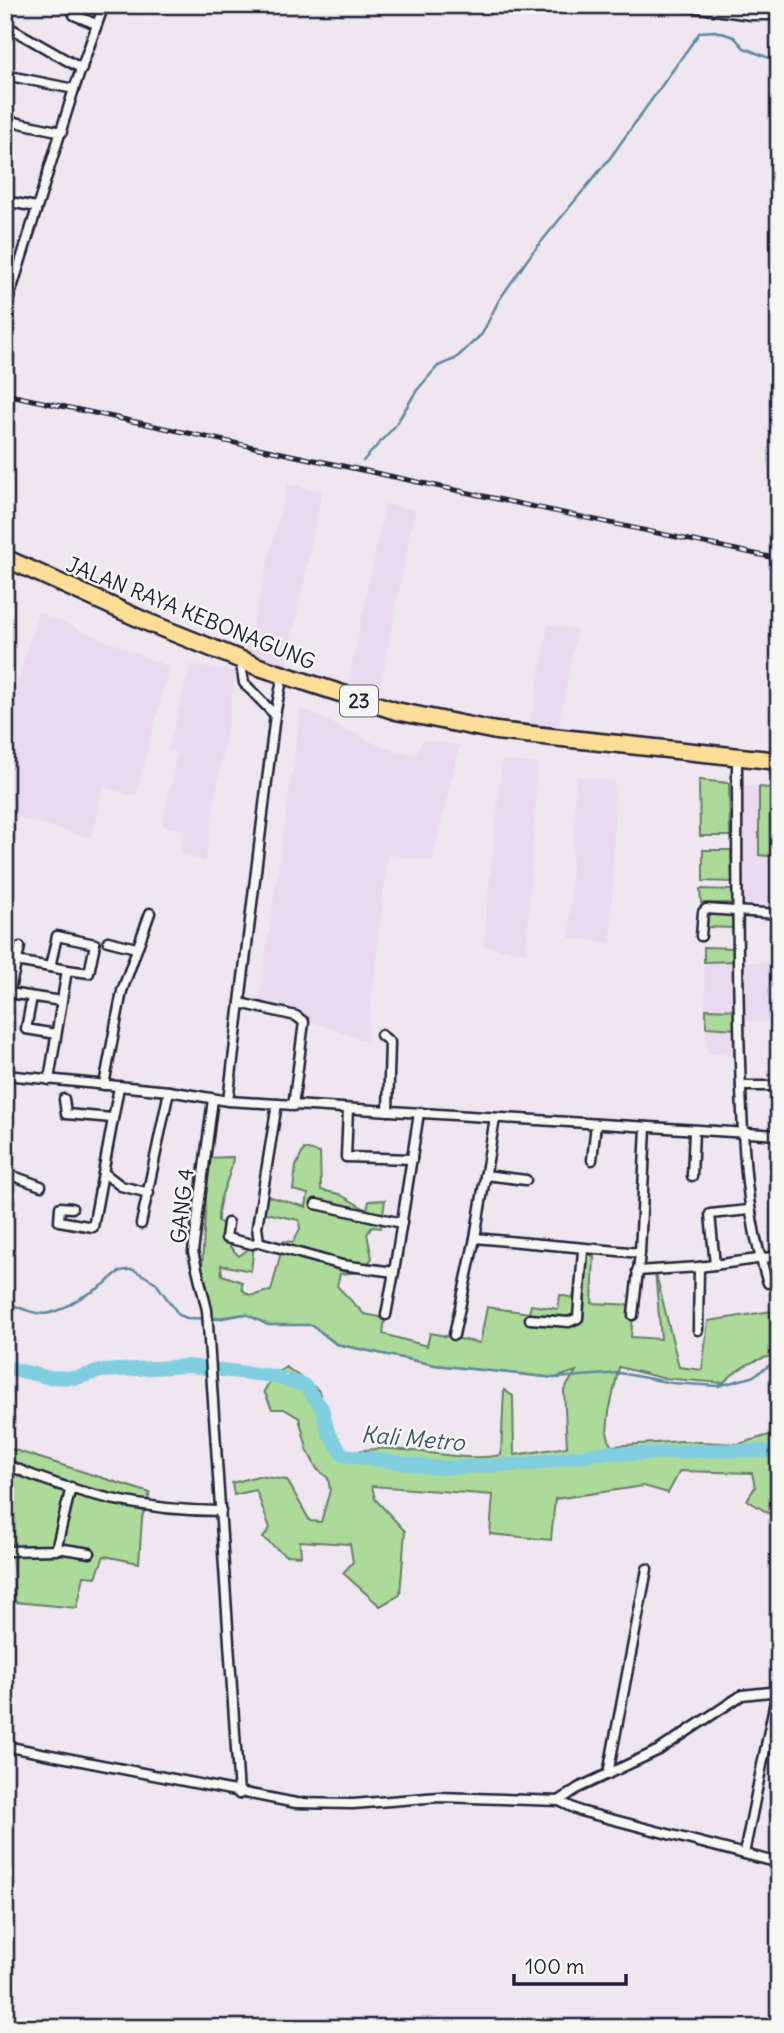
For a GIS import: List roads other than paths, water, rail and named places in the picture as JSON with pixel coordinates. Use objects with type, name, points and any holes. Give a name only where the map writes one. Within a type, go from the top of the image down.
[{"type":"highway","name":"JALAN RAYA KEBONAGUNG","points":[[5,558],[147,622],[283,676],[396,711],[461,726],[737,755]]},
{"type":"highway","name":"23","points":[[737,755],[779,761]]},
{"type":"street","points":[[71,5],[74,15],[96,24]]},
{"type":"street","points":[[678,5],[751,15],[779,15]]},
{"type":"street","points":[[5,311],[101,6]]},
{"type":"street","points":[[5,25],[82,69]]},
{"type":"street","points":[[5,75],[74,89]]},
{"type":"street","points":[[5,120],[62,132]]},
{"type":"street","points":[[5,201],[36,207]]},
{"type":"street","points":[[240,659],[244,683],[275,715]]},
{"type":"street","name":"GANG 4","points":[[239,1794],[212,1372],[207,1316],[193,1252],[240,1003],[275,715],[283,676]]},
{"type":"street","points":[[737,755],[736,911],[743,1134],[749,1210],[759,1257],[768,1283]]},
{"type":"street","points":[[701,936],[704,910],[779,914]]},
{"type":"street","points":[[104,1085],[118,1009],[136,948],[150,913]]},
{"type":"street","points":[[16,961],[50,967],[67,970],[90,972],[94,943],[55,937],[50,967]]},
{"type":"street","points":[[107,941],[136,948]]},
{"type":"street","points":[[20,947],[9,992],[61,1001]]},
{"type":"street","points":[[49,1080],[67,970]]},
{"type":"street","points":[[32,997],[26,1029],[56,1034]]},
{"type":"street","points":[[240,1003],[296,1016],[304,1022],[293,1106]]},
{"type":"street","points":[[381,1035],[390,1042],[388,1111]]},
{"type":"street","points":[[5,1075],[293,1106],[779,1135]]},
{"type":"street","points":[[741,1086],[779,1086]]},
{"type":"street","points":[[72,1208],[60,1207],[59,1221],[93,1227],[119,1087]]},
{"type":"street","points":[[141,1224],[169,1091]]},
{"type":"street","points":[[64,1099],[66,1114],[112,1118]]},
{"type":"street","points":[[258,1242],[257,1227],[277,1104]]},
{"type":"street","points":[[348,1109],[346,1157],[412,1159]]},
{"type":"street","points":[[387,1315],[419,1113]]},
{"type":"street","points":[[454,1335],[475,1238],[495,1118]]},
{"type":"street","points":[[592,1160],[596,1124]]},
{"type":"street","points":[[633,1315],[640,1253],[646,1127]]},
{"type":"street","points":[[692,1176],[694,1131]]},
{"type":"street","points":[[104,1173],[121,1186],[149,1193]]},
{"type":"street","points":[[5,1174],[41,1186]]},
{"type":"street","points":[[485,1175],[526,1180]]},
{"type":"street","points":[[316,1204],[402,1223]]},
{"type":"street","points":[[715,1265],[710,1214],[749,1210]]},
{"type":"street","points":[[228,1223],[226,1238],[252,1244],[258,1242],[342,1265],[394,1272]]},
{"type":"street","points":[[475,1238],[583,1250],[640,1253]]},
{"type":"street","points":[[530,1319],[569,1322],[578,1318],[583,1250]]},
{"type":"street","points":[[637,1271],[699,1267],[779,1256]]},
{"type":"street","points":[[698,1329],[699,1267]]},
{"type":"street","points":[[5,1464],[109,1499],[150,1507],[221,1511]]},
{"type":"street","points":[[57,1548],[71,1487]]},
{"type":"street","points":[[5,1551],[57,1548],[90,1553]]},
{"type":"street","points":[[608,1774],[647,1569]]},
{"type":"street","points":[[559,1801],[669,1744],[742,1695],[778,1691],[744,1854]]},
{"type":"street","points":[[5,1746],[239,1794],[315,1805],[439,1797],[559,1801],[580,1811],[779,1863]]},
{"type":"waterway","points":[[363,461],[395,426],[417,390],[438,366],[455,359],[482,334],[499,300],[532,253],[610,158],[700,32],[715,31],[734,37],[744,48],[779,62]]},
{"type":"waterway","points":[[5,1302],[45,1314],[97,1289],[119,1272],[134,1270],[155,1282],[179,1315],[187,1318],[217,1319],[246,1314],[268,1325],[312,1325],[336,1344],[435,1365],[555,1378],[620,1373],[672,1383],[718,1386],[752,1377],[779,1359]]},
{"type":"waterway","name":"Kali Metro","points":[[5,1367],[46,1377],[76,1378],[101,1371],[188,1366],[273,1376],[304,1385],[322,1408],[328,1432],[343,1455],[438,1468],[529,1464],[607,1452],[779,1452]]},
{"type":"railway","points":[[5,394],[779,559]]}]
